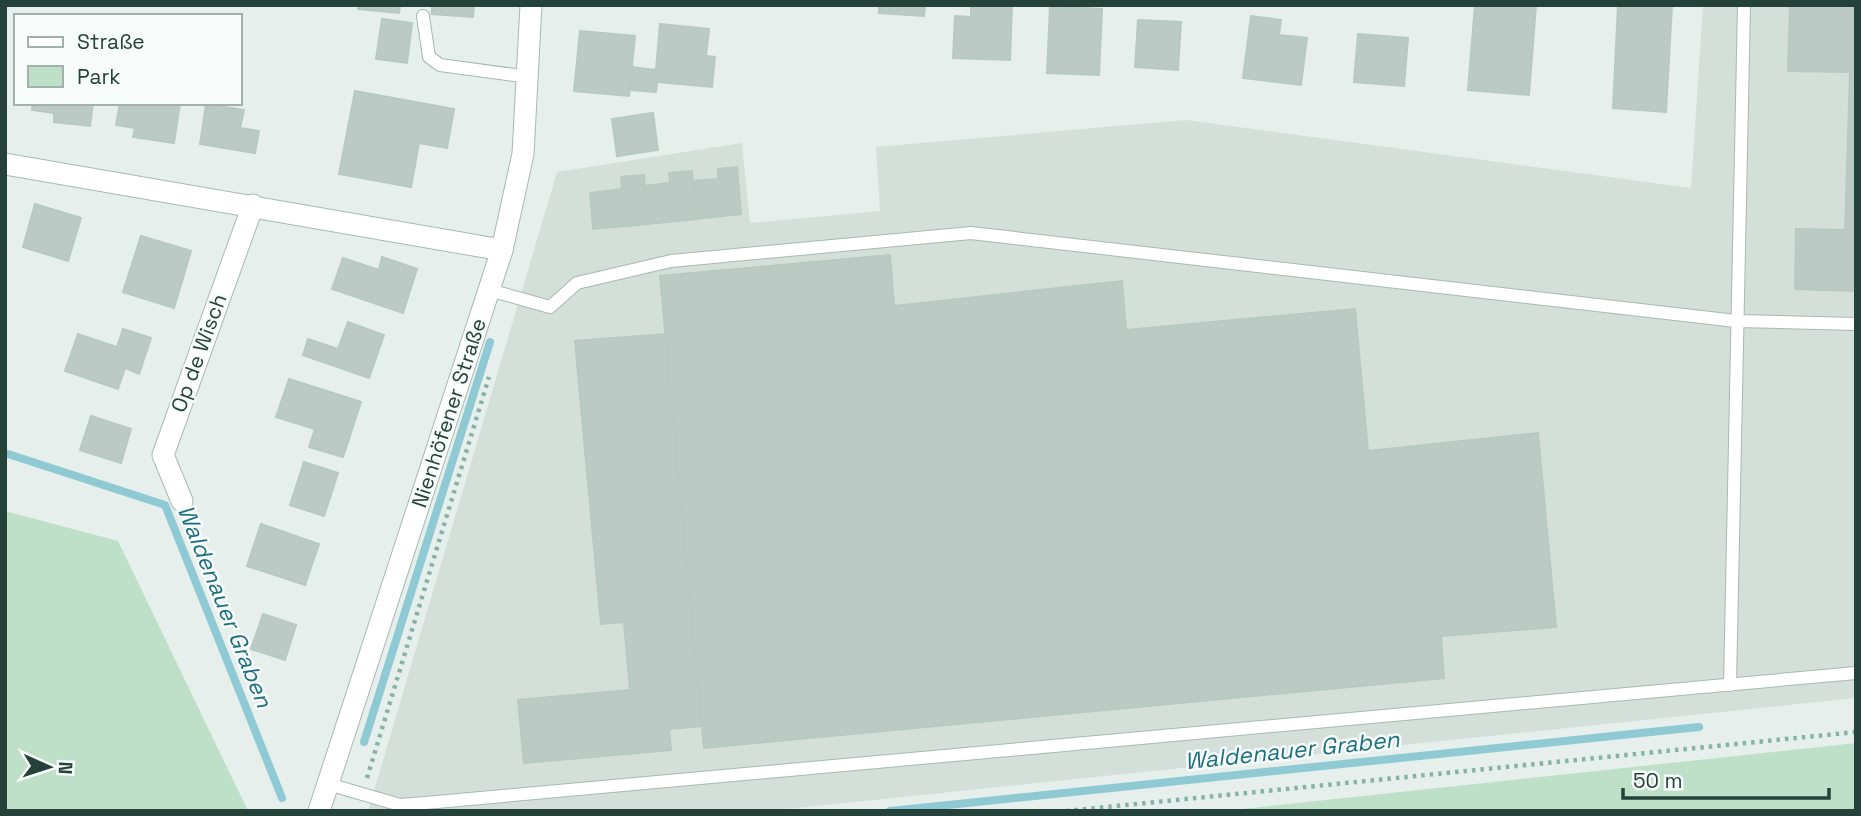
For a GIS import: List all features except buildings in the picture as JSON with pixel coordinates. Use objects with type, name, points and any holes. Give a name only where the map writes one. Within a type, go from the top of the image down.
[{"type":"street","name":"Nienhöfener Straße","points":[[319,811],[502,250],[523,154],[531,5]]},
{"type":"street","points":[[5,164],[502,250]]},
{"type":"street","name":"Op de Wisch","points":[[182,501],[163,455],[253,205]]},
{"type":"lane","points":[[1730,685],[1744,5]]},
{"type":"lane","points":[[423,16],[429,57],[440,65],[529,78]]},
{"type":"lane","points":[[489,290],[550,307],[577,283],[671,261],[971,233],[1736,321],[1856,324]]},
{"type":"lane","points":[[328,784],[400,805],[1856,673]]},
{"type":"path","points":[[362,795],[491,371]]},
{"type":"path","points":[[1066,811],[1856,732]]},
{"type":"shaded area","points":[[1703,5],[1856,5],[1856,698],[768,811],[368,811],[557,172],[742,143],[750,223],[880,211],[876,147],[1186,120],[1691,188]]},
{"type":"green space","points":[[5,511],[118,541],[248,811],[5,811]]},
{"type":"green space","points":[[1856,743],[1856,811],[1224,811]]},
{"type":"waterway","points":[[364,742],[490,342]]},
{"type":"waterway","name":"Waldenauer Graben","points":[[5,453],[165,505],[282,798]]},
{"type":"waterway","name":"Waldenauer Graben","points":[[890,811],[1699,727]]}]
